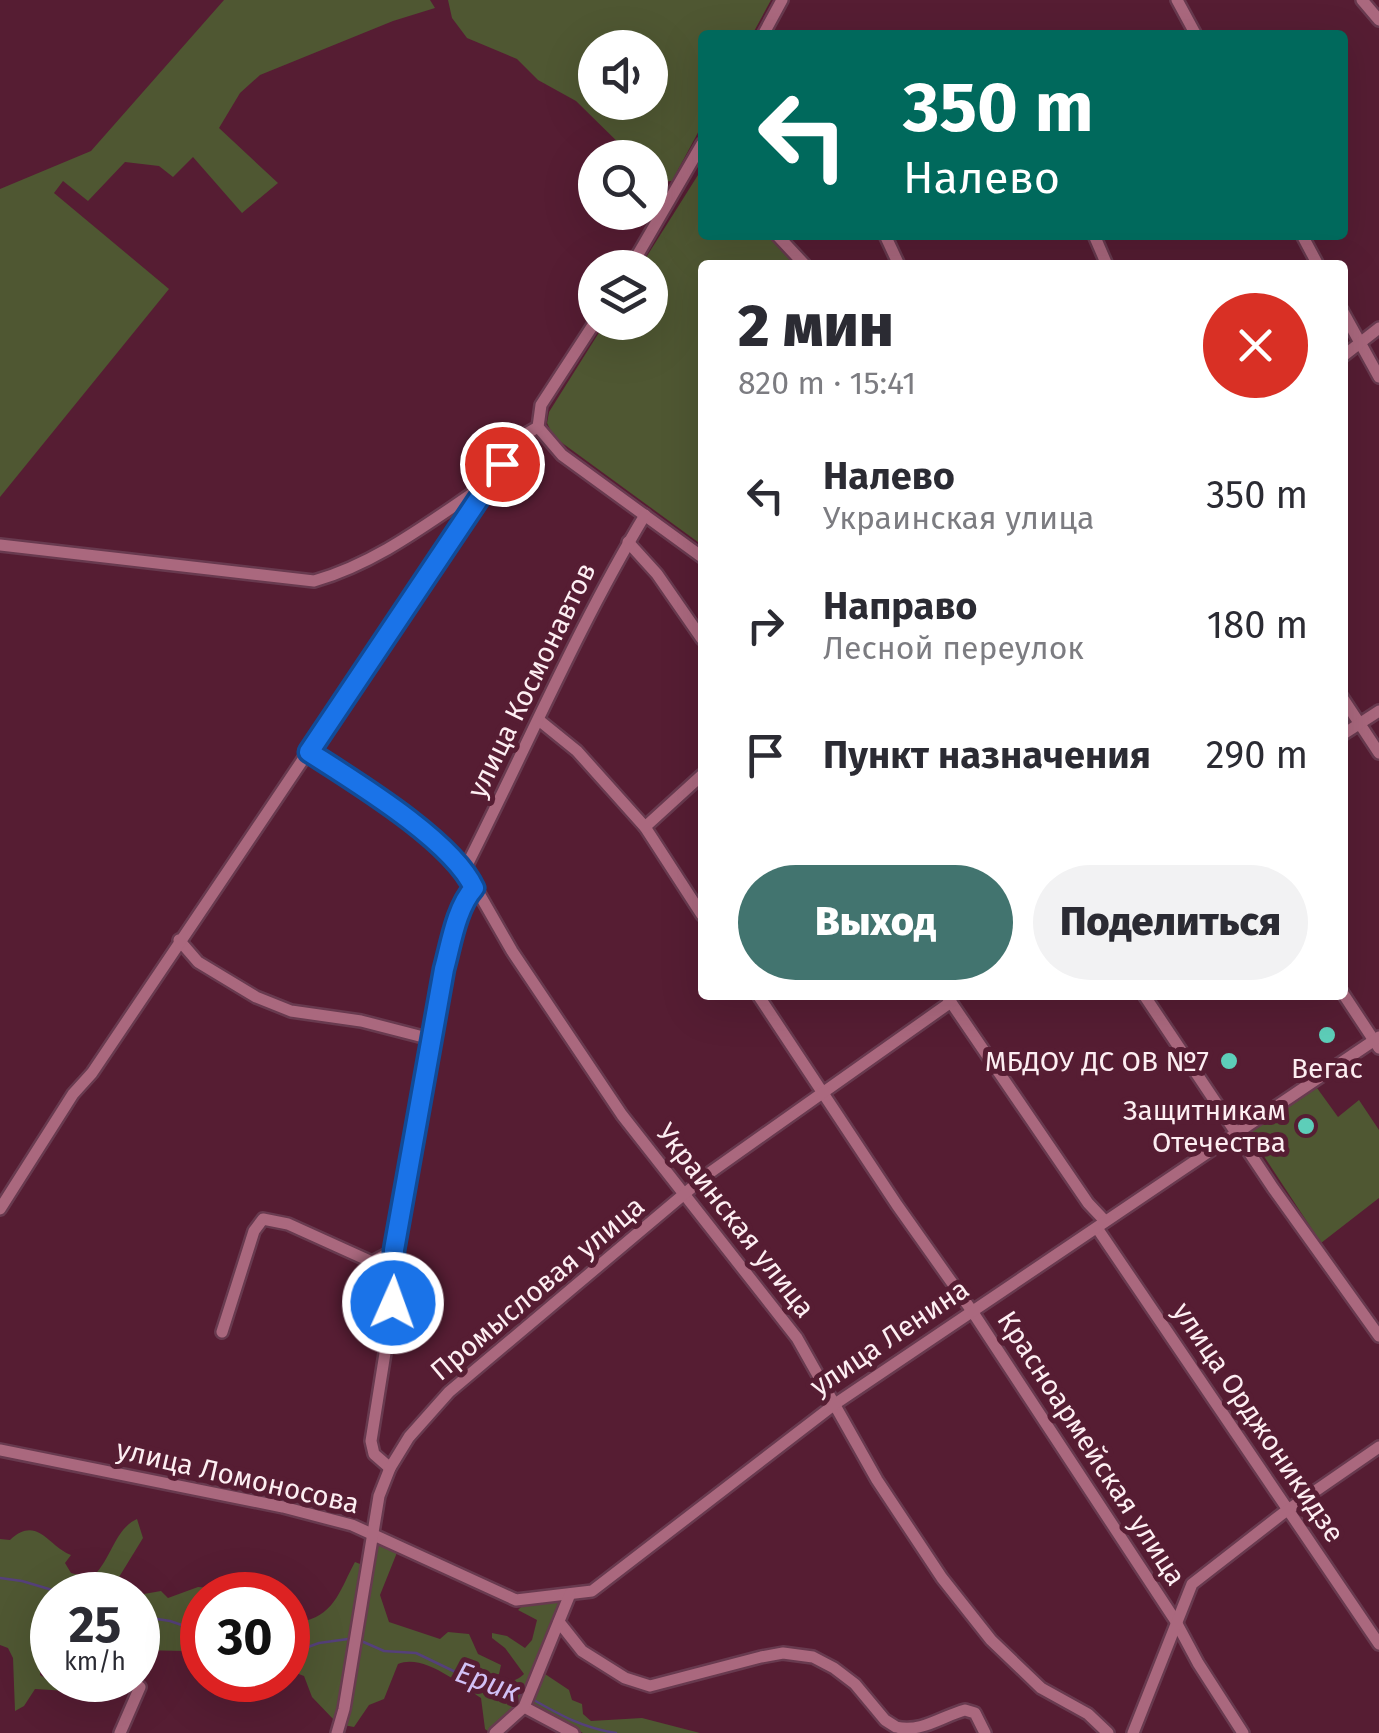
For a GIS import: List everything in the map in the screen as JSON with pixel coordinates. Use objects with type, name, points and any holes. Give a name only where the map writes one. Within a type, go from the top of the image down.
[{"type":"street","points":[[766,30],[782,0]]},
{"type":"street","points":[[1177,0],[1193,30]]},
{"type":"street","points":[[1362,0],[1379,20]]},
{"type":"street","points":[[641,250],[698,161]]},
{"type":"street","points":[[782,240],[800,260]]},
{"type":"street","points":[[1348,321],[1379,377]]},
{"type":"street","points":[[1348,353],[1379,328]]},
{"type":"street","points":[[583,340],[541,405],[538,428],[562,455],[698,554]]},
{"type":"street","points":[[0,1209],[73,1094],[92,1074],[514,446],[524,434],[538,428]]},
{"type":"street","points":[[0,545],[314,580],[346,572],[384,552],[490,482]]},
{"type":"street","name":"улица Космонавтов","points":[[465,869],[540,720],[569,652],[645,514]]},
{"type":"street","points":[[628,542],[657,574],[698,633]]},
{"type":"street","points":[[1348,705],[1379,752]]},
{"type":"street","points":[[1348,731],[1379,711]]},
{"type":"street","points":[[540,720],[577,751],[646,827],[698,909]]},
{"type":"street","name":"Украинская улица","points":[[309,752],[384,801],[465,869],[512,952],[622,1115],[797,1338],[910,1532],[990,1640],[1041,1688],[1088,1714],[1108,1733]]},
{"type":"street","points":[[646,827],[698,779]]},
{"type":"street","points":[[390,1468],[374,1454],[372,1441],[393,1303],[394,1250],[431,1039],[456,925],[474,888]]},
{"type":"street","points":[[180,940],[198,962],[291,1011],[361,1021],[431,1039]]},
{"type":"street","name":"Красноармейская улица","points":[[761,1000],[1176,1620],[1198,1663],[1243,1733]]},
{"type":"street","points":[[1147,1000],[1236,1134],[1379,1336]]},
{"type":"street","points":[[1348,1000],[1378,1042]]},
{"type":"street","name":"Промысловая улица","points":[[337,1733],[379,1496],[409,1437],[449,1392],[708,1174],[950,1001]]},
{"type":"street","name":"улица Орджоникидзе","points":[[950,1001],[1379,1644]]},
{"type":"street","name":"улица Ленина","points":[[570,1594],[592,1592],[835,1404],[1378,1042]]},
{"type":"street","points":[[222,1332],[254,1231],[263,1220],[288,1224],[372,1262],[394,1281]]},
{"type":"street","points":[[372,1262],[394,1250]]},
{"type":"street","points":[[1132,1733],[1192,1584],[1379,1448]]},
{"type":"street","name":"улица Ломоносова","points":[[0,1450],[284,1507],[352,1525],[516,1600],[570,1594]]},
{"type":"street","points":[[495,1733],[524,1707],[570,1594]]},
{"type":"street","points":[[559,1622],[582,1651],[625,1678],[650,1686],[761,1657],[802,1654],[834,1668],[896,1727],[925,1727],[965,1710],[975,1714],[985,1733]]},
{"type":"street","points":[[120,1733],[133,1702]]},
{"type":"street","points":[[524,1707],[573,1733]]},
{"type":"green space","points":[[224,0],[430,0],[435,8],[260,75],[240,93],[219,128],[278,183],[242,213],[193,157],[173,177],[159,166],[125,162],[88,201],[63,181],[54,193],[169,289],[0,497],[0,189],[91,151]]},
{"type":"green space","points":[[448,0],[771,0],[755,30],[698,30],[698,132],[672,181],[668,181],[668,140],[616,140],[595,120],[668,120],[668,30],[578,30],[578,103],[538,80],[517,59],[467,38],[452,18]]},
{"type":"green space","points":[[698,175],[698,240],[777,240],[795,260],[698,260],[698,542],[554,437],[547,423],[549,412],[594,340],[668,340],[668,250],[651,250],[663,230],[668,230],[668,223]]},
{"type":"green space","points":[[1317,1088],[1338,1117],[1359,1100],[1379,1130],[1379,1198],[1321,1243],[1248,1132]]},
{"type":"green space","points":[[137,1519],[143,1538],[122,1572],[97,1572],[123,1530]]},
{"type":"green space","points":[[35,1531],[71,1555],[65,1563],[70,1572],[30,1572],[30,1697],[15,1711],[13,1658],[8,1648],[0,1645],[0,1539],[10,1540],[19,1533]]},
{"type":"green space","points":[[379,1544],[398,1550],[380,1595],[389,1622],[440,1639],[448,1632],[469,1634],[478,1654],[501,1665],[499,1674],[494,1676],[501,1681],[513,1681],[524,1674],[505,1648],[492,1638],[492,1633],[507,1636],[525,1648],[532,1640],[537,1620],[518,1610],[558,1598],[562,1601],[524,1704],[489,1732],[485,1729],[481,1698],[430,1666],[408,1662],[398,1664],[384,1699],[369,1705],[354,1727],[343,1725],[374,1547]]},
{"type":"green space","points":[[355,1562],[365,1566],[335,1721],[310,1692],[310,1619],[324,1612]]},
{"type":"green space","points":[[160,1591],[168,1598],[180,1594],[180,1651],[160,1650]]},
{"type":"green space","points":[[542,1672],[569,1690],[572,1700],[582,1704],[583,1714],[591,1721],[642,1718],[700,1733],[583,1733],[534,1710],[531,1704]]},
{"type":"waterway","name":"Ерик","points":[[0,1578],[30,1583]]},
{"type":"waterway","name":"Ерик","points":[[160,1619],[180,1624]]},
{"type":"waterway","name":"Ерик","points":[[310,1646],[348,1639]]},
{"type":"waterway","name":"Ерик","points":[[359,1640],[384,1651],[416,1653],[472,1680],[525,1695]]},
{"type":"waterway","name":"Ерик","points":[[532,1699],[582,1724],[616,1733]]},
{"type":"place","name":"Вегас","points":[[1327,1035]]},
{"type":"place","name":"МБДОУ ДС ОВ №7","points":[[1229,1061]]},
{"type":"place","name":"Защитникам Отечества","points":[[1306,1126]]},
{"type":"route","points":[[393,1303],[394,1250],[444,969],[456,925],[474,888],[465,869],[384,801],[309,752],[502,464]]}]
